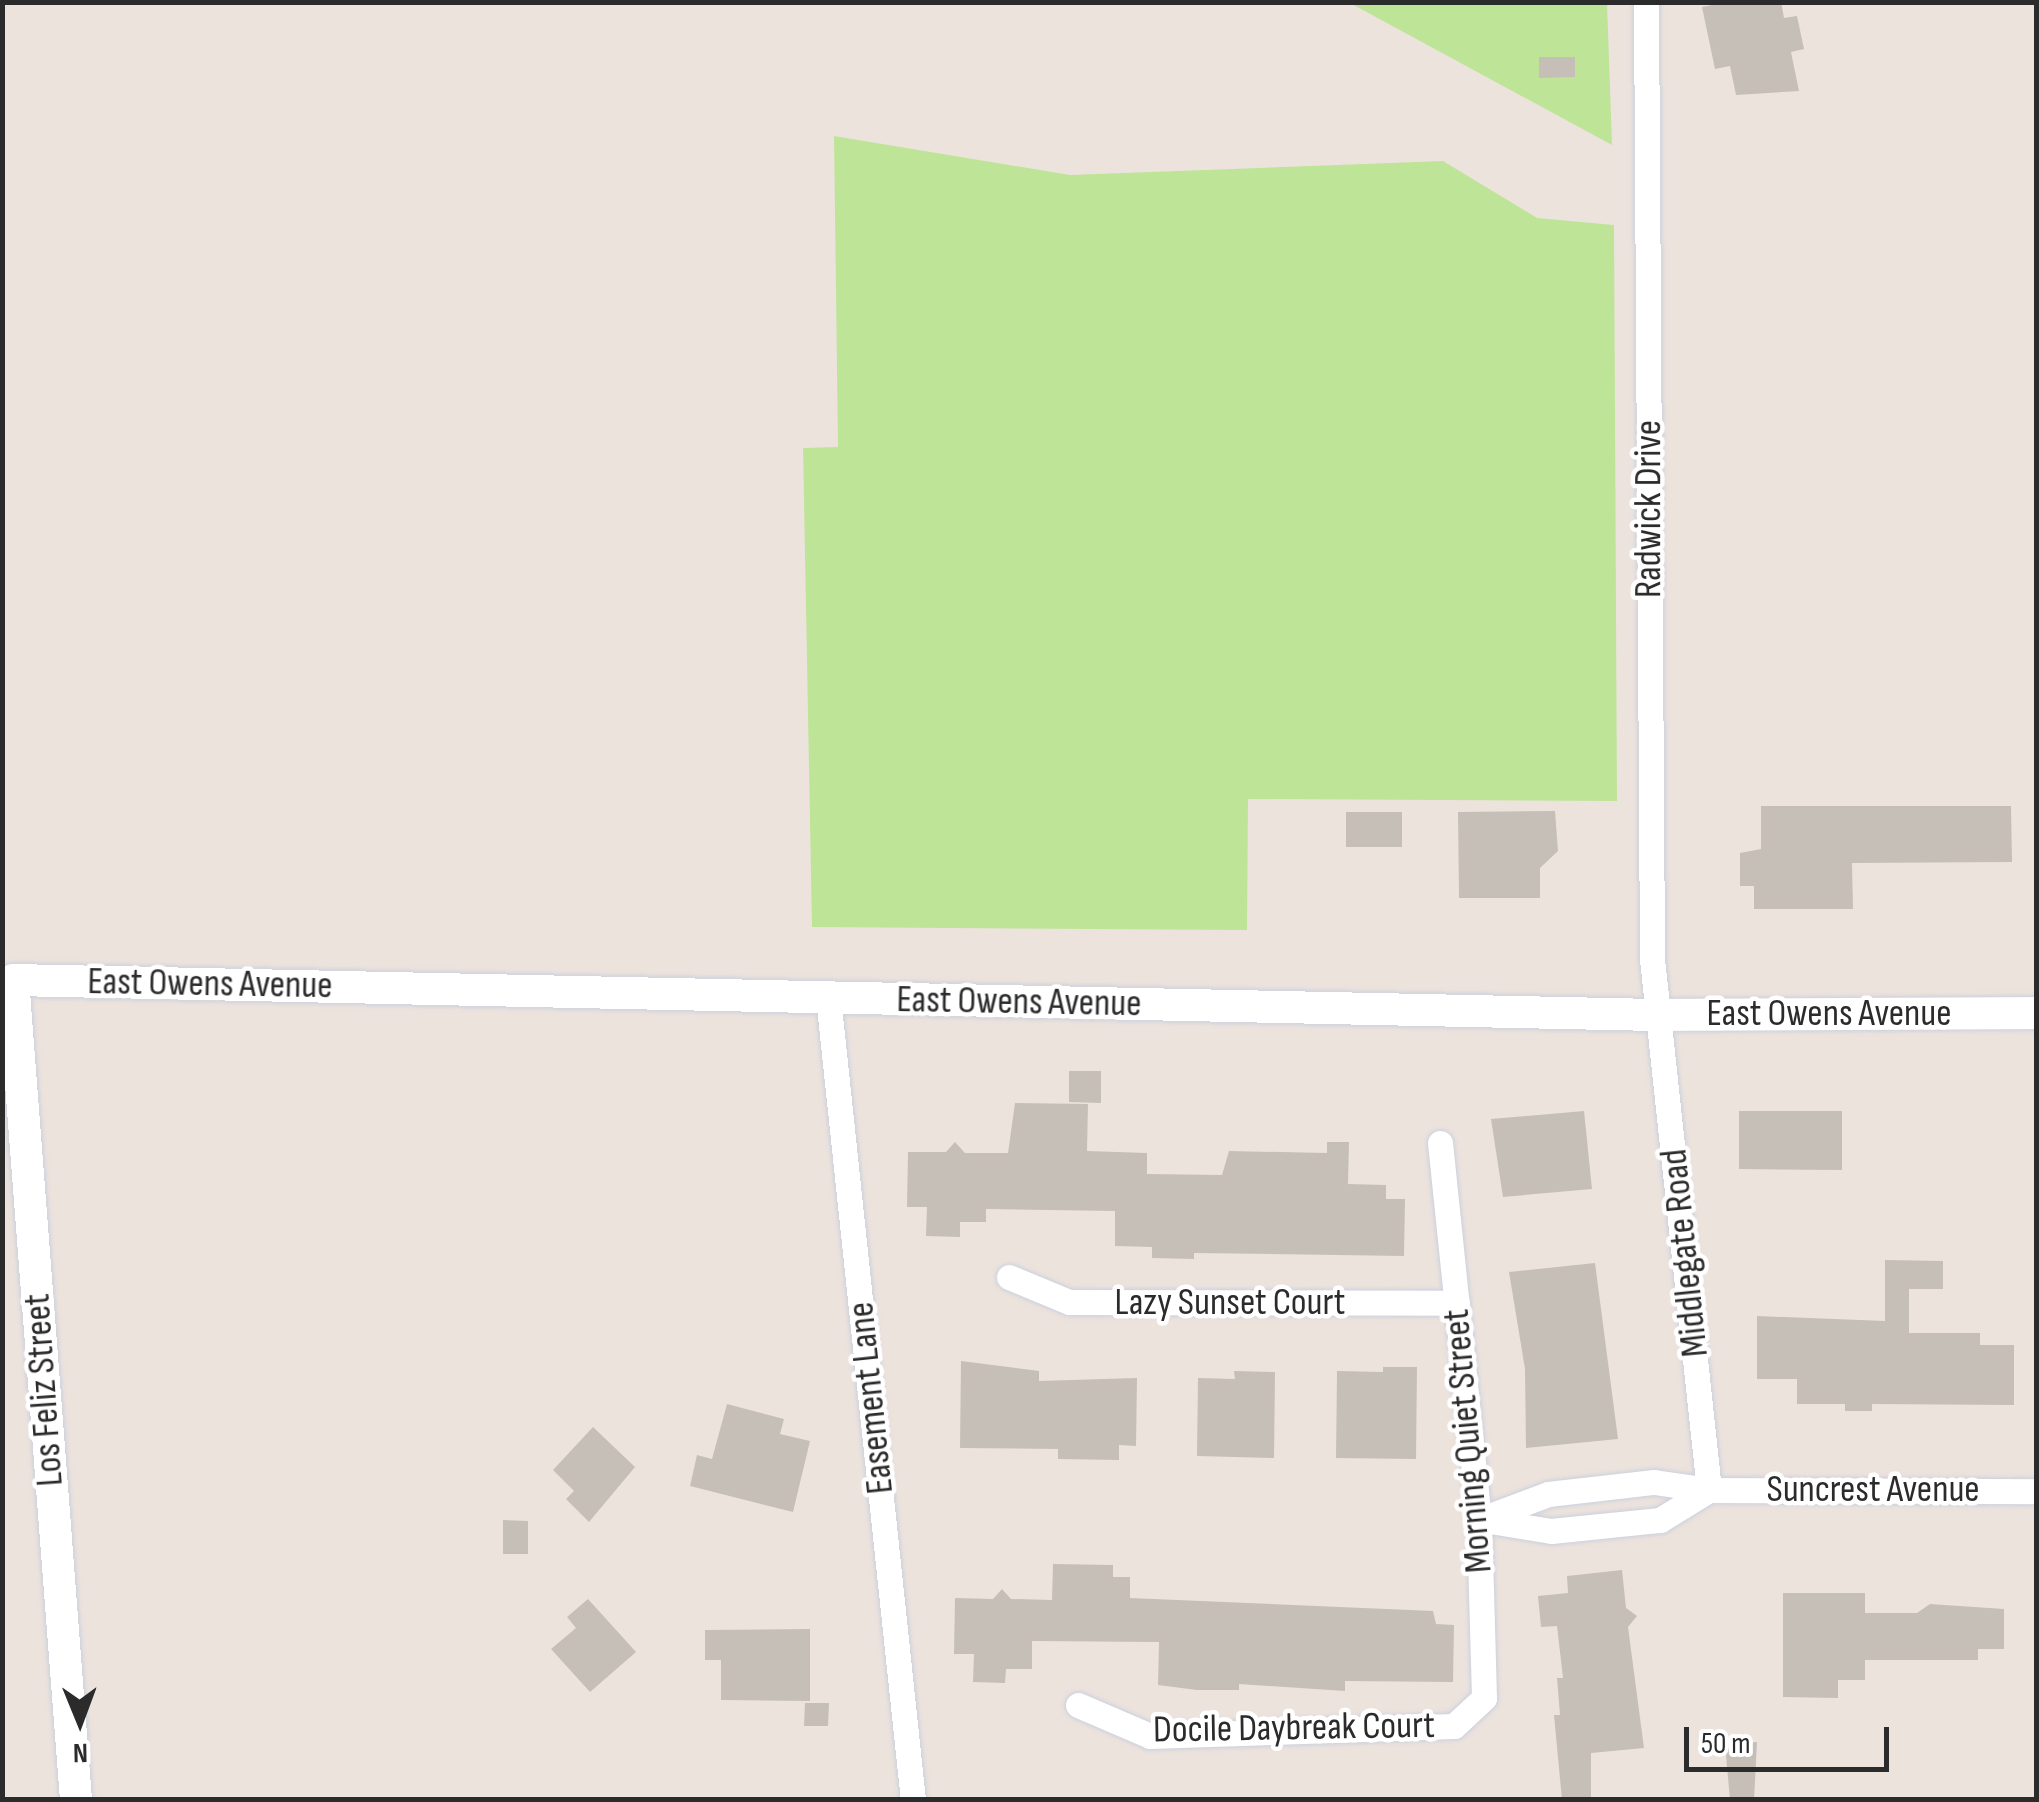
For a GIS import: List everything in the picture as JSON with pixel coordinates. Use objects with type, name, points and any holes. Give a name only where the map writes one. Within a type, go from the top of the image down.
[{"type":"street","name":"Radwick Drive","points":[[1646,2],[1652,959],[1662,1016]]},
{"type":"street","name":"East Owens Avenue","points":[[8,980],[1662,1016],[2036,1013]]},
{"type":"street","name":"Los Feliz Street","points":[[8,980],[76,1800]]},
{"type":"street","name":"Easement Lane","points":[[828,998],[913,1800]]},
{"type":"street","name":"Middlegate Road","points":[[1662,1016],[1709,1490]]},
{"type":"street","name":"Morning Quiet Street","points":[[1440,1143],[1479,1520],[1484,1698],[1454,1726]]},
{"type":"street","name":"Lazy Sunset Court","points":[[1010,1277],[1068,1302],[1457,1303]]},
{"type":"street","name":"Suncrest Avenue","points":[[1479,1520],[1548,1494],[1654,1482],[1709,1490],[2036,1491]]},
{"type":"street","points":[[1479,1520],[1551,1531],[1660,1520],[1709,1490]]},
{"type":"street","name":"Docile Daybreak Court","points":[[1078,1706],[1150,1736],[1454,1726]]},
{"type":"green space","points":[[1350,3],[1607,3],[1612,145]]},
{"type":"green space","points":[[834,136],[1070,175],[1443,161],[1537,218],[1614,225],[1617,801],[1248,799],[1247,930],[812,927],[803,448],[838,447]]},
{"type":"building","points":[[1727,2],[1781,2],[1784,18],[1797,16],[1804,49],[1791,52],[1799,91],[1736,95],[1730,66],[1715,69],[1702,7]]},
{"type":"building","points":[[1539,57],[1575,57],[1575,77],[1539,78]]},
{"type":"building","points":[[1761,806],[2011,806],[2012,862],[1852,863],[1853,909],[1754,909],[1754,886],[1740,886],[1740,853],[1761,849]]},
{"type":"building","points":[[1555,811],[1558,851],[1540,868],[1540,898],[1459,898],[1458,812]]},
{"type":"building","points":[[1346,812],[1402,812],[1402,847],[1346,847]]},
{"type":"building","points":[[1069,1071],[1101,1071],[1101,1103],[1069,1102]]},
{"type":"building","points":[[1015,1103],[1088,1104],[1087,1151],[1147,1153],[1147,1174],[1222,1175],[1229,1151],[1327,1153],[1327,1142],[1349,1142],[1348,1184],[1386,1185],[1386,1199],[1405,1199],[1404,1256],[1194,1253],[1194,1259],[1152,1258],[1152,1247],[1115,1246],[1115,1211],[986,1209],[986,1222],[960,1222],[960,1237],[926,1236],[927,1207],[907,1207],[908,1152],[946,1152],[955,1142],[965,1153],[1008,1153]]},
{"type":"building","points":[[1584,1111],[1592,1189],[1503,1197],[1491,1119]]},
{"type":"building","points":[[1739,1111],[1842,1111],[1842,1170],[1739,1169]]},
{"type":"building","points":[[1885,1260],[1943,1261],[1943,1289],[1909,1289],[1909,1333],[1980,1333],[1980,1345],[2014,1345],[2014,1405],[1872,1404],[1872,1411],[1845,1411],[1845,1404],[1797,1404],[1797,1379],[1757,1379],[1757,1316],[1885,1321]]},
{"type":"building","points":[[1595,1263],[1618,1439],[1526,1448],[1525,1369],[1509,1272]]},
{"type":"building","points":[[961,1361],[1039,1371],[1039,1381],[1137,1378],[1136,1446],[1119,1445],[1119,1460],[1058,1459],[1058,1449],[960,1448]]},
{"type":"building","points":[[1383,1367],[1417,1367],[1416,1459],[1336,1458],[1337,1371],[1383,1372]]},
{"type":"building","points":[[1234,1371],[1275,1372],[1274,1458],[1197,1456],[1198,1378],[1235,1379]]},
{"type":"building","points":[[727,1404],[784,1419],[780,1434],[810,1441],[793,1512],[690,1486],[697,1455],[712,1459]]},
{"type":"building","points":[[593,1427],[635,1467],[589,1522],[566,1499],[574,1491],[553,1470]]},
{"type":"building","points":[[503,1520],[528,1521],[528,1554],[503,1554]]},
{"type":"building","points":[[1053,1564],[1113,1565],[1113,1577],[1130,1577],[1130,1598],[1433,1611],[1436,1624],[1454,1625],[1453,1682],[1345,1681],[1345,1691],[1239,1684],[1239,1690],[1197,1690],[1158,1685],[1159,1642],[1032,1641],[1032,1669],[1006,1669],[1005,1683],[973,1682],[974,1654],[954,1654],[955,1598],[993,1599],[1002,1589],[1011,1599],[1052,1600]]},
{"type":"building","points":[[1622,1570],[1626,1608],[1637,1616],[1628,1627],[1644,1748],[1591,1753],[1591,1800],[1562,1800],[1554,1715],[1560,1715],[1557,1678],[1563,1678],[1557,1626],[1541,1627],[1538,1596],[1568,1593],[1567,1576]]},
{"type":"building","points":[[1783,1593],[1865,1593],[1865,1613],[1917,1613],[1930,1604],[2004,1609],[2004,1649],[1978,1649],[1978,1660],[1865,1660],[1865,1680],[1838,1680],[1838,1698],[1783,1697]]},
{"type":"building","points":[[588,1599],[636,1652],[590,1692],[551,1649],[576,1628],[567,1617]]},
{"type":"building","points":[[810,1629],[810,1701],[721,1700],[721,1660],[705,1660],[705,1630]]},
{"type":"building","points":[[805,1703],[829,1703],[828,1726],[804,1726]]},
{"type":"building","points":[[1757,1742],[1754,1800],[1730,1800],[1725,1744]]}]
